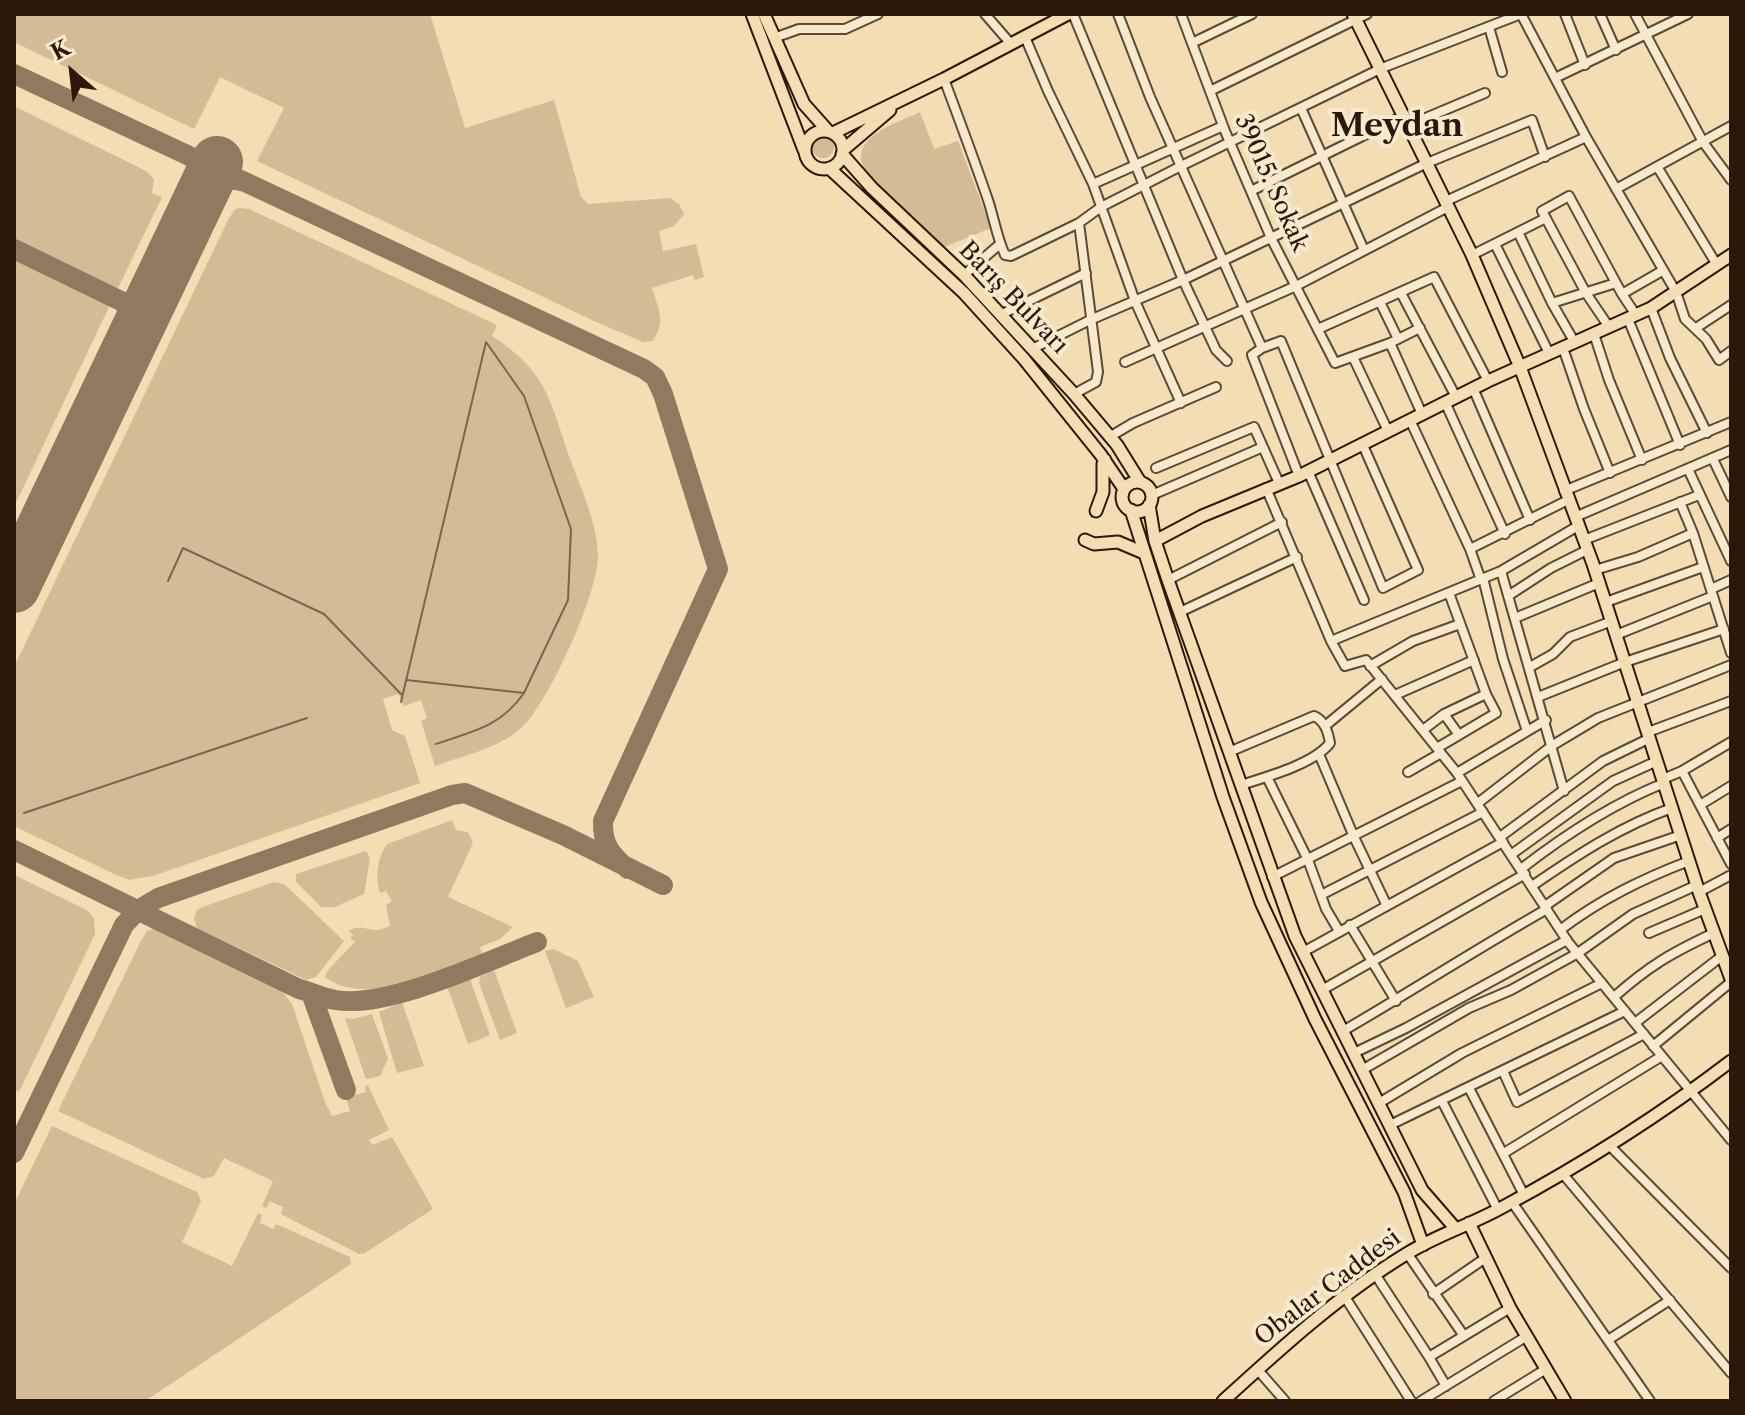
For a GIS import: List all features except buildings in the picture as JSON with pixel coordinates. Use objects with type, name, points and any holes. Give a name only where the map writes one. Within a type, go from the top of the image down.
[{"type":"main road","points":[[752,14],[804,150]]},
{"type":"main road","name":"Barış Bulvarı","points":[[764,14],[804,104],[838,137],[842,152],[872,188],[964,275],[1074,394],[1111,436],[1140,482]]},
{"type":"main road","points":[[804,150],[811,135],[830,132],[906,97],[1071,14]]},
{"type":"main road","points":[[1359,15],[1472,255],[1520,367],[1606,602],[1698,889],[1731,981]]},
{"type":"main road","points":[[829,168],[838,163],[842,152],[906,97]]},
{"type":"main road","name":"Barış Bulvarı","points":[[804,150],[811,164],[829,168],[964,293],[1024,359],[1105,460],[1124,489]]},
{"type":"main road","points":[[1155,541],[1202,516],[1303,474],[1473,388],[1651,308],[1731,255]]},
{"type":"main road","points":[[1096,511],[1103,495],[1105,460]]},
{"type":"main road","points":[[1423,1245],[1404,1192],[1315,1019],[1261,902],[1223,797],[1131,510],[1122,500],[1124,489],[1131,483],[1140,482],[1148,487],[1155,541],[1272,877],[1303,952],[1422,1190],[1455,1228]]},
{"type":"main road","points":[[1131,510],[1141,511],[1150,500]]},
{"type":"main road","points":[[1085,540],[1094,544],[1118,542],[1144,553]]},
{"type":"main road","name":"Obalar Caddesi","points":[[1223,1401],[1286,1342],[1375,1274],[1407,1253],[1498,1210],[1562,1173],[1730,1063]]},
{"type":"main road","points":[[1469,1223],[1484,1259],[1561,1400]]},
{"type":"street","points":[[774,38],[799,29],[845,29],[858,19],[878,14]]},
{"type":"street","points":[[985,14],[1011,44]]},
{"type":"street","points":[[1071,14],[1183,280],[1216,350],[1227,361]]},
{"type":"street","points":[[1118,14],[1150,97],[1262,348]]},
{"type":"street","name":"39015. Sokak","points":[[1181,14],[1223,126],[1271,238],[1335,363],[1353,357]]},
{"type":"street","points":[[1192,43],[1252,14]]},
{"type":"street","points":[[944,79],[997,226],[1000,244],[1005,255],[1011,256],[1079,223],[1101,207],[1181,166],[1382,68],[1521,14],[1586,137],[1676,292],[1685,319],[1706,339],[1719,360],[1731,351]]},
{"type":"street","points":[[1565,14],[1585,65]]},
{"type":"street","points":[[1600,14],[1616,50]]},
{"type":"street","points":[[1635,14],[1703,142],[1731,180]]},
{"type":"street","points":[[1555,78],[1688,14]]},
{"type":"street","points":[[1210,91],[1359,15]]},
{"type":"street","points":[[1489,27],[1502,72]]},
{"type":"street","points":[[1025,37],[1093,184],[1135,301],[1181,403]]},
{"type":"street","points":[[1251,191],[1407,120],[1485,93]]},
{"type":"street","points":[[1301,108],[1364,250]]},
{"type":"street","points":[[1032,349],[1427,163],[1532,120],[1545,157]]},
{"type":"street","points":[[1093,184],[1223,126]]},
{"type":"street","points":[[1616,189],[1731,126]]},
{"type":"street","points":[[1125,362],[1296,286],[1447,204],[1586,137]]},
{"type":"street","points":[[1658,168],[1717,265]]},
{"type":"street","points":[[1609,327],[1586,293],[1542,211],[1569,196],[1622,294],[1680,445]]},
{"type":"street","points":[[1472,255],[1546,218]]},
{"type":"street","points":[[1074,394],[1096,382],[1098,372],[1079,223]]},
{"type":"street","points":[[1518,232],[1575,343]]},
{"type":"street","points":[[964,275],[1000,244]]},
{"type":"street","points":[[1495,244],[1549,353]]},
{"type":"street","points":[[1622,294],[1662,271]]},
{"type":"street","points":[[1000,315],[1086,273]]},
{"type":"street","points":[[1318,329],[1434,277],[1488,381]]},
{"type":"street","points":[[1552,303],[1616,283]]},
{"type":"street","points":[[1401,293],[1420,328],[1505,534]]},
{"type":"street","points":[[1380,302],[1422,414]]},
{"type":"street","points":[[1696,328],[1731,305]]},
{"type":"street","points":[[1651,308],[1670,358],[1707,433]]},
{"type":"street","points":[[1388,431],[1353,357],[1420,328]]},
{"type":"street","points":[[1594,334],[1642,460]]},
{"type":"street","points":[[1362,443],[1418,570],[1383,588],[1281,341],[1252,355],[1303,474],[1364,600]]},
{"type":"street","points":[[1563,348],[1610,473]]},
{"type":"street","points":[[1111,436],[1133,423],[1216,387]]},
{"type":"street","points":[[1473,388],[1530,520]]},
{"type":"street","points":[[1410,420],[1482,579],[1503,659],[1527,731]]},
{"type":"street","points":[[1470,549],[1505,534],[1610,473],[1731,422]]},
{"type":"street","points":[[1156,468],[1254,427],[1279,483]]},
{"type":"street","points":[[1150,500],[1263,447]]},
{"type":"street","points":[[1331,641],[1501,571],[1576,522],[1731,450]]},
{"type":"street","points":[[1713,459],[1731,497]]},
{"type":"street","points":[[1688,469],[1731,561]]},
{"type":"street","points":[[1266,488],[1331,641],[1345,666],[1366,660],[1382,679],[1460,777],[1567,940],[1731,1140]]},
{"type":"street","points":[[1508,596],[1586,545],[1699,495]]},
{"type":"street","points":[[1680,502],[1731,653]]},
{"type":"street","points":[[1168,580],[1282,522]]},
{"type":"street","points":[[1595,570],[1638,557],[1693,533]]},
{"type":"street","points":[[1180,612],[1297,557]]},
{"type":"street","points":[[1606,602],[1703,567]]},
{"type":"street","points":[[1501,571],[1564,791]]},
{"type":"street","points":[[1616,635],[1712,592],[1731,580]]},
{"type":"street","points":[[1515,618],[1599,583]]},
{"type":"street","points":[[1408,772],[1496,713],[1449,593]]},
{"type":"street","points":[[1530,667],[1553,654],[1570,637],[1612,621]]},
{"type":"street","points":[[1370,666],[1413,641],[1460,624]]},
{"type":"street","points":[[1538,697],[1625,662],[1724,629]]},
{"type":"street","points":[[1395,695],[1474,660]]},
{"type":"street","points":[[1478,803],[1553,745],[1598,718],[1731,665]]},
{"type":"street","points":[[1325,726],[1382,679]]},
{"type":"street","points":[[1423,730],[1444,714],[1486,694]]},
{"type":"street","points":[[1303,952],[1502,839],[1603,761],[1649,735],[1731,701]]},
{"type":"street","points":[[1444,714],[1459,735]]},
{"type":"street","points":[[1229,752],[1314,716],[1325,726],[1330,743],[1319,754],[1241,785]]},
{"type":"street","points":[[1272,877],[1354,837],[1460,777],[1546,720]]},
{"type":"street","points":[[1322,990],[1523,871],[1559,840],[1603,813],[1731,742]]},
{"type":"street","points":[[1319,754],[1387,906]]},
{"type":"street","points":[[1512,854],[1613,781],[1657,761]]},
{"type":"street","points":[[1682,771],[1731,864]]},
{"type":"street","points":[[1267,777],[1339,931]]},
{"type":"street","points":[[1700,805],[1731,786]]},
{"type":"street","points":[[1532,886],[1603,840],[1672,808]]},
{"type":"street","points":[[1321,895],[1483,812]]},
{"type":"street","points":[[1717,838],[1731,829]]},
{"type":"street","points":[[1343,1031],[1546,907],[1614,858],[1681,835]]},
{"type":"street","points":[[1560,930],[1612,894],[1689,861]]},
{"type":"street","points":[[1362,1070],[1469,1008],[1511,990],[1578,953],[1633,914],[1731,875]]},
{"type":"street","points":[[1649,933],[1705,909]]},
{"type":"street","points":[[1350,925],[1396,1001]]},
{"type":"street","points":[[1614,997],[1670,953],[1714,933]]},
{"type":"street","points":[[1354,1053],[1567,940]]},
{"type":"street","points":[[1635,1023],[1722,956]]},
{"type":"street","points":[[1653,1046],[1731,981]]},
{"type":"street","points":[[1379,1103],[1462,1053],[1602,983]]},
{"type":"street","points":[[1390,1125],[1625,1011]]},
{"type":"street","points":[[1503,1071],[1517,1102],[1644,1034]]},
{"type":"street","points":[[1504,1153],[1662,1056]]},
{"type":"street","points":[[1469,1088],[1524,1195]]},
{"type":"street","points":[[1442,1101],[1498,1210]]},
{"type":"street","points":[[1609,1145],[1731,1268]]},
{"type":"street","points":[[1562,1173],[1731,1373]]},
{"type":"street","points":[[1512,1202],[1650,1401]]},
{"type":"street","points":[[1407,1253],[1464,1336]]},
{"type":"street","points":[[1433,1294],[1484,1259]]},
{"type":"street","points":[[1375,1274],[1446,1386]]},
{"type":"street","points":[[1345,1297],[1411,1401]]},
{"type":"street","points":[[1608,1340],[1670,1300]]},
{"type":"street","points":[[1429,1357],[1510,1308]]},
{"type":"street","points":[[1421,1401],[1527,1336]]},
{"type":"street","points":[[1257,1369],[1285,1401]]},
{"type":"street","points":[[1494,1401],[1546,1369]]},
{"type":"shaded area","points":[[14,14],[430,14],[465,128],[554,100],[581,197],[588,204],[670,198],[679,204],[684,214],[674,226],[659,231],[663,251],[696,244],[704,277],[695,280],[693,275],[652,288],[659,309],[659,328],[652,341],[643,342],[257,161],[284,108],[220,77],[194,129],[14,42]]},
{"type":"shaded area","points":[[14,106],[146,171],[154,179],[152,193],[162,197],[118,288],[106,289],[14,243]]},
{"type":"shaded area","points":[[920,112],[934,149],[958,141],[991,228],[942,248],[868,176],[862,163],[866,142],[885,128]]},
{"type":"shaded area","points":[[823,136],[831,139],[834,147],[831,155],[823,158],[815,155],[812,147],[815,139]]},
{"type":"shaded area","points":[[235,209],[249,209],[497,325],[492,336],[535,374],[551,402],[591,517],[597,542],[596,572],[581,620],[557,674],[530,718],[510,737],[435,766],[421,721],[427,718],[421,700],[404,706],[398,694],[383,699],[392,730],[405,736],[420,783],[153,876],[129,880],[14,826],[14,667],[228,220]]},
{"type":"shaded area","points":[[14,253],[104,298],[109,307],[14,507]]},
{"type":"shaded area","points":[[452,820],[456,830],[468,832],[473,843],[448,897],[513,927],[500,939],[480,947],[483,957],[403,984],[361,989],[342,986],[325,977],[355,942],[350,938],[353,935],[349,931],[360,927],[379,930],[390,926],[386,905],[392,901],[386,891],[380,893],[378,880],[379,861],[387,844]]},
{"type":"shaded area","points":[[366,851],[370,858],[364,894],[335,907],[321,907],[296,882],[296,874]]},
{"type":"shaded area","points":[[14,875],[87,910],[94,918],[95,934],[19,1092],[14,1090]]},
{"type":"shaded area","points":[[274,882],[284,884],[344,941],[316,977],[306,980],[197,928],[194,918],[197,909]]},
{"type":"shaded area","points":[[154,929],[282,991],[292,1004],[332,1116],[350,1111],[346,1098],[366,1092],[368,1085],[389,1130],[369,1140],[372,1145],[392,1137],[433,1209],[359,1254],[281,1214],[283,1207],[270,1201],[266,1208],[262,1206],[273,1181],[224,1158],[214,1176],[204,1179],[58,1111],[142,939],[147,931]]},
{"type":"shaded area","points":[[554,949],[578,961],[594,997],[566,1008],[545,951]]},
{"type":"shaded area","points":[[494,970],[517,1033],[500,1040],[479,983],[480,977]]},
{"type":"shaded area","points":[[470,979],[490,1035],[468,1044],[447,986]]},
{"type":"shaded area","points":[[402,1002],[424,1066],[397,1073],[379,1012]]},
{"type":"shaded area","points":[[372,1014],[388,1059],[380,1076],[366,1079],[345,1018]]},
{"type":"shaded area","points":[[52,1126],[197,1192],[201,1201],[182,1242],[232,1266],[258,1213],[262,1215],[260,1223],[273,1229],[276,1224],[350,1257],[351,1264],[145,1401],[14,1401],[14,1204]]},
{"type":"waterway","points":[[401,702],[486,342],[524,396],[571,529],[568,600],[524,693]]},
{"type":"waterway","points":[[168,581],[183,548],[324,614],[401,694]]},
{"type":"waterway","points":[[406,680],[524,693],[496,721],[436,744]]},
{"type":"waterway","points":[[24,813],[307,718]]},
{"type":"taxiway","points":[[14,74],[245,182],[230,180],[218,183],[198,202],[205,173],[193,159]]},
{"type":"taxiway","points":[[245,182],[644,369],[655,377],[718,569],[603,821],[609,848],[628,869]]},
{"type":"taxiway","points":[[14,249],[123,302],[131,315],[135,334]]},
{"type":"taxiway","points":[[14,1153],[124,925],[138,910],[158,898],[465,793],[563,835],[663,885]]},
{"type":"taxiway","points":[[14,850],[299,989],[335,1000],[382,998],[408,991],[537,942]]},
{"type":"taxiway","points":[[311,993],[346,1090]]},
{"type":"runway","points":[[14,587],[217,162]]},
{"type":"district","name":"Meydan","points":[[1397,127]]}]
